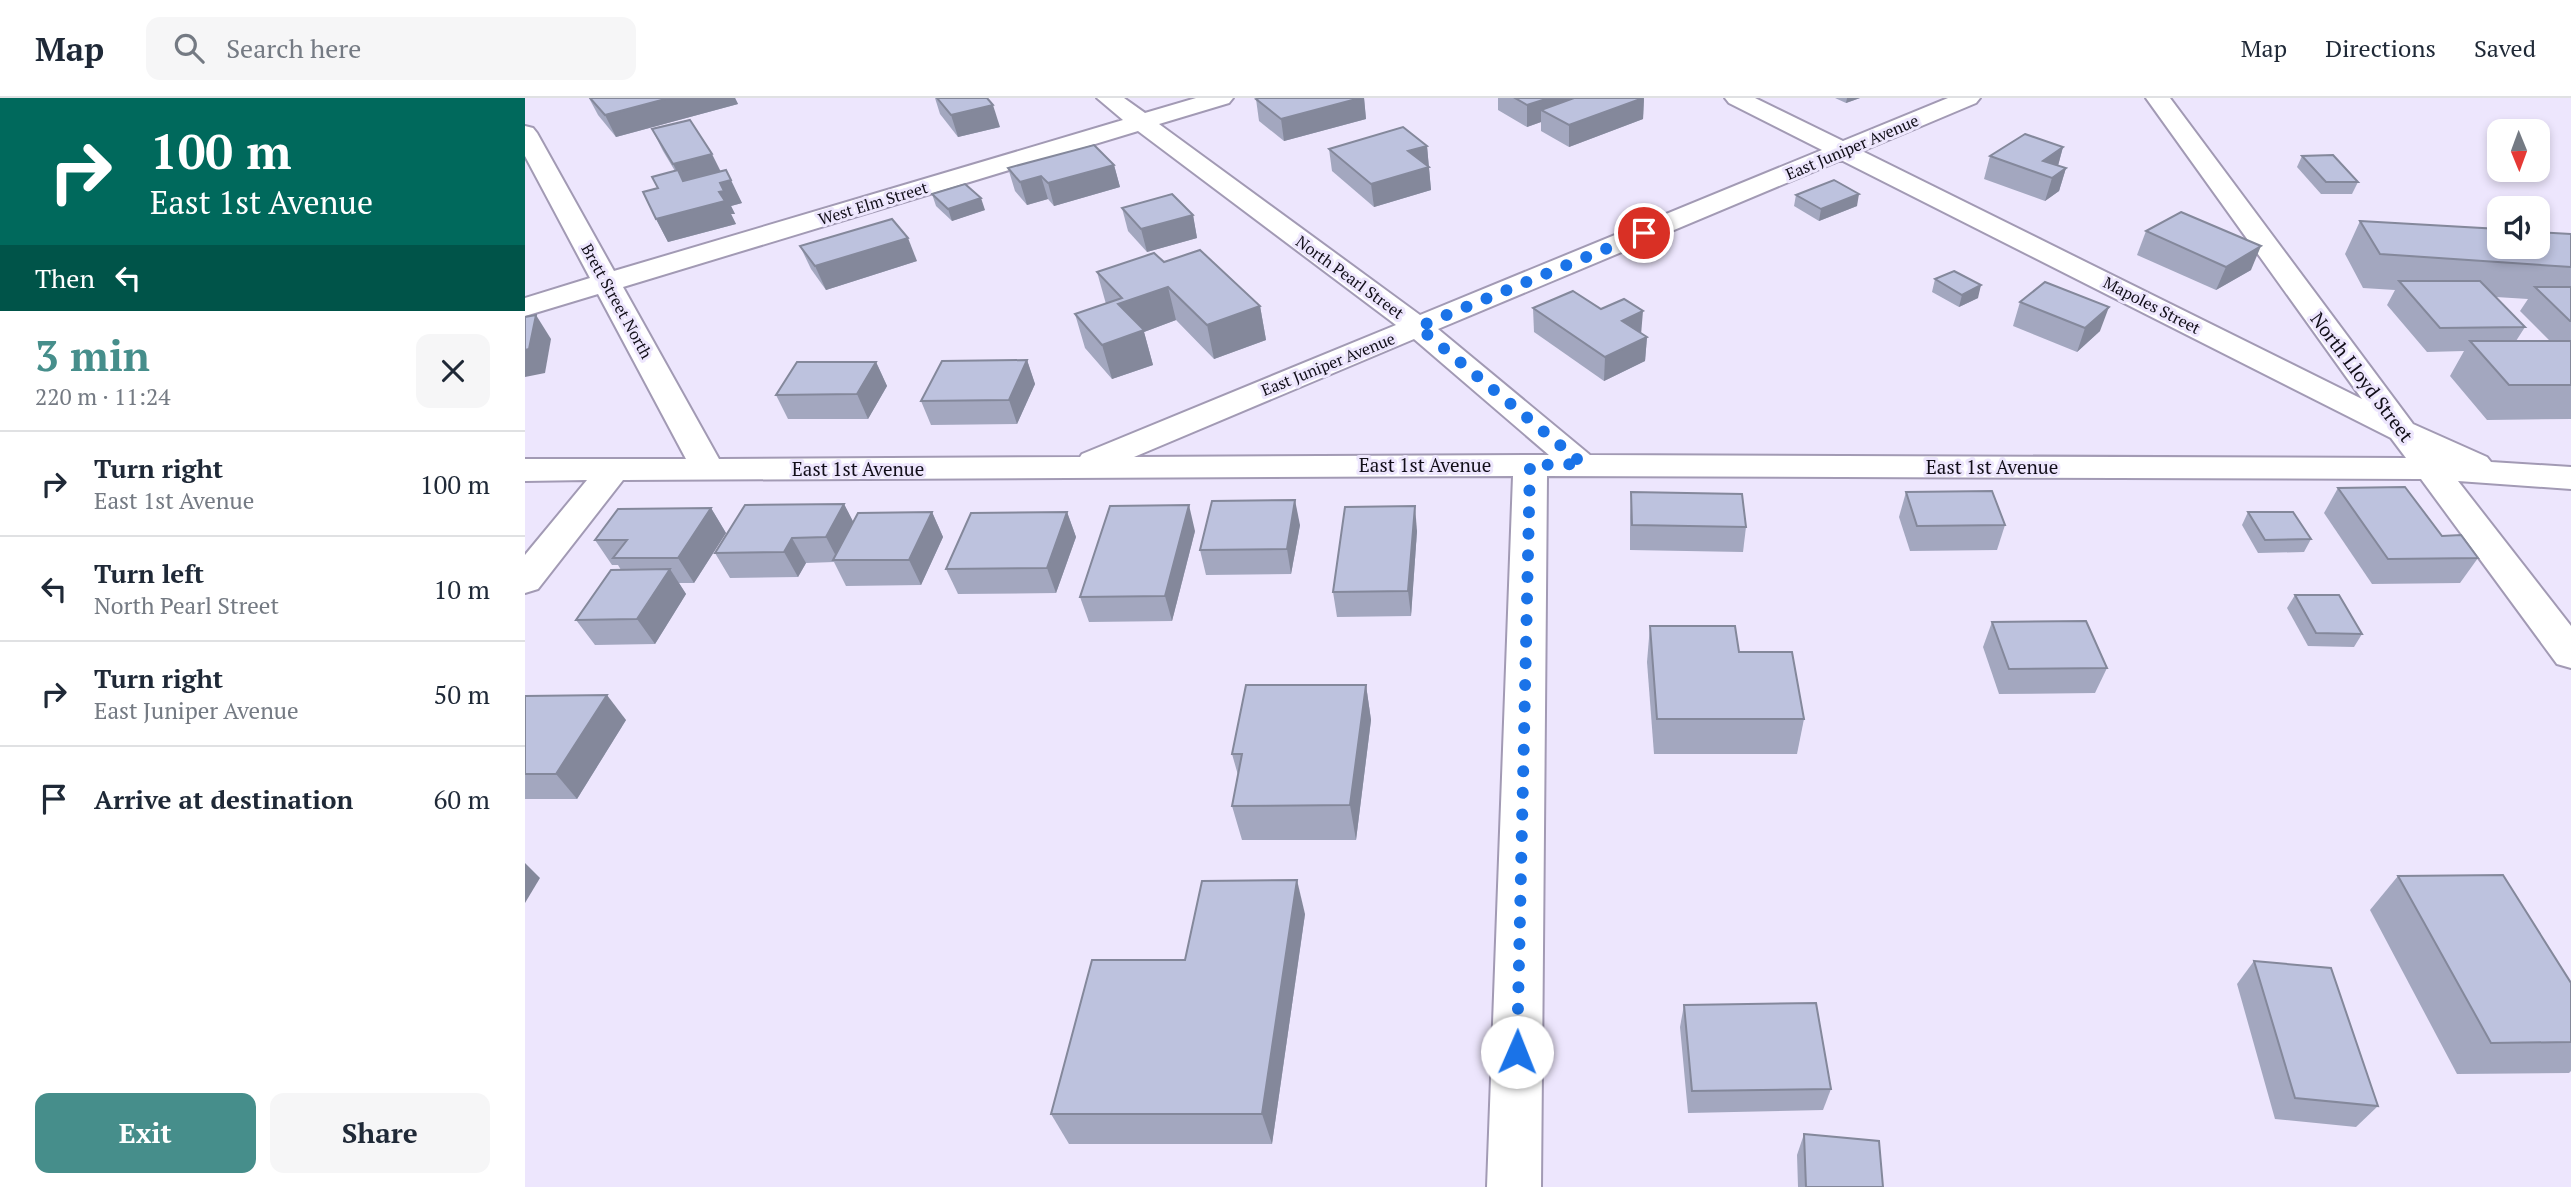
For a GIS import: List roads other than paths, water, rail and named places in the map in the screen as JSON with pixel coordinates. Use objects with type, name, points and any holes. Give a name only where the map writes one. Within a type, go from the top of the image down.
[{"type":"street","name":"North Pearl Street","points":[[1109,98],[1418,327],[1583,464]]},
{"type":"street","name":"West Elm Street","points":[[525,307],[1221,98]]},
{"type":"street","name":"Mapoles Street","points":[[1737,98],[2402,431],[2571,503]]},
{"type":"street","name":"East Juniper Avenue","points":[[1075,468],[1968,98]]},
{"type":"street","name":"North Lloyd Street","points":[[2158,98],[2402,431],[2571,654]]},
{"type":"street","name":"Brett Street North","points":[[525,133],[708,469]]},
{"type":"street","name":"East 1st Avenue","points":[[525,470],[1583,464],[2431,469],[2571,478]]},
{"type":"street","points":[[1514,1187],[1530,465]]},
{"type":"street","points":[[525,580],[613,470]]}]
